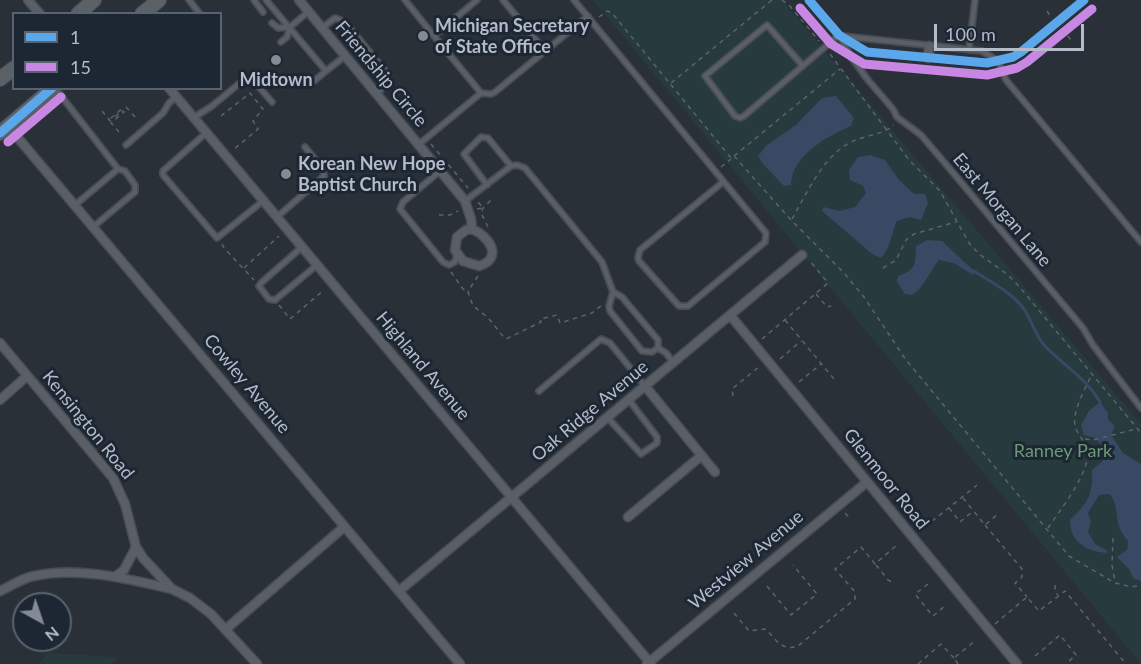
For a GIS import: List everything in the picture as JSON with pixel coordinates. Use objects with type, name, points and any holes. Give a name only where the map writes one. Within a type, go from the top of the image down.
[{"type":"main road","points":[[80,12],[94,0]]},
{"type":"main road","points":[[144,12],[159,0]]},
{"type":"main road","points":[[0,79],[12,70]]},
{"type":"main road","points":[[4,130],[52,90]]},
{"type":"street","points":[[28,0],[38,12]]},
{"type":"street","name":"Friendship Circle","points":[[299,0],[465,201],[472,229],[482,234],[489,242],[492,252],[484,264],[478,266],[463,261],[456,254]]},
{"type":"street","points":[[928,58],[929,46]]},
{"type":"street","name":"Highland Avenue","points":[[171,90],[649,663]]},
{"type":"street","name":"Cowley Avenue","points":[[4,130],[75,205],[460,664]]},
{"type":"street","points":[[456,254],[454,246],[457,237],[466,230],[472,229]]},
{"type":"street","name":"Oak Ridge Avenue","points":[[399,591],[730,315],[805,257]]},
{"type":"street","name":"Glenmoor Road","points":[[730,315],[1017,664]]},
{"type":"street","name":"Kensington Road","points":[[0,343],[114,478],[125,504],[136,547],[151,567],[172,589],[201,605],[257,664]]},
{"type":"street","points":[[0,400],[27,376]]},
{"type":"street","points":[[645,386],[716,472]]},
{"type":"street","points":[[628,517],[701,456]]},
{"type":"street","name":"Westview Avenue","points":[[649,663],[867,482]]},
{"type":"street","points":[[226,629],[344,527]]},
{"type":"street","points":[[115,577],[124,570],[136,547]]},
{"type":"street","points":[[0,591],[31,576],[56,572],[115,577],[172,589]]},
{"type":"lane","points":[[189,0],[198,12]]},
{"type":"lane","points":[[254,0],[263,12]]},
{"type":"lane","points":[[266,0],[326,71]]},
{"type":"lane","points":[[405,0],[481,93],[491,94],[588,16]]},
{"type":"lane","points":[[434,36],[477,0]]},
{"type":"lane","points":[[503,0],[545,51]]},
{"type":"lane","points":[[574,0],[766,233],[766,239],[688,306],[679,306],[639,261],[638,254],[723,182]]},
{"type":"lane","points":[[809,0],[839,35],[867,52],[987,63],[1021,52],[1084,0]]},
{"type":"lane","points":[[969,50],[975,0]]},
{"type":"lane","points":[[282,42],[287,37],[290,27],[308,12]]},
{"type":"lane","points":[[322,28],[332,20],[339,18],[352,31],[388,77],[386,86],[376,94]]},
{"type":"lane","points":[[272,23],[278,28],[290,27]]},
{"type":"lane","points":[[803,66],[768,25],[705,76],[735,116],[740,118],[803,66],[839,35],[987,53],[998,61],[1006,80],[1141,242]]},
{"type":"lane","name":"East Morgan Lane","points":[[839,35],[851,57],[897,117],[918,132],[944,162],[1083,328],[1093,345],[1141,408]]},
{"type":"lane","points":[[314,81],[345,56]]},
{"type":"lane","points":[[193,118],[212,106],[246,78],[252,79],[272,102]]},
{"type":"lane","points":[[56,90],[118,169],[125,171],[135,184],[135,192],[93,227]]},
{"type":"lane","points":[[418,145],[481,93]]},
{"type":"lane","points":[[126,145],[163,113],[176,97]]},
{"type":"lane","points":[[207,133],[161,173],[215,237],[219,237],[263,201]]},
{"type":"lane","points":[[488,185],[464,154],[481,138],[488,138],[511,166]]},
{"type":"lane","points":[[277,218],[324,176],[323,169],[305,147]]},
{"type":"lane","points":[[465,201],[511,166],[517,165],[525,168],[603,262],[613,292],[610,311],[642,351],[652,352],[658,348]]},
{"type":"lane","points":[[75,205],[118,169]]},
{"type":"lane","points":[[440,171],[403,202],[400,209],[442,262],[448,265],[454,262],[456,254]]},
{"type":"lane","points":[[302,247],[261,283],[260,286],[269,299],[275,300],[317,266]]},
{"type":"lane","points":[[613,292],[622,297],[658,340],[658,348]]},
{"type":"lane","points":[[539,391],[601,339],[610,343],[645,386]]},
{"type":"lane","points":[[658,348],[666,352],[674,362]]},
{"type":"lane","points":[[608,418],[638,452],[644,453],[657,443],[657,436],[629,400]]},
{"type":"path","points":[[670,84],[772,0]]},
{"type":"path","points":[[785,0],[824,47],[909,160],[940,191],[974,248],[1013,280],[1141,433]]},
{"type":"path","points":[[593,22],[607,11],[612,13],[731,158]]},
{"type":"path","points":[[1047,11],[1052,17]]},
{"type":"path","points":[[1062,29],[1071,40]]},
{"type":"path","points":[[715,173],[840,69]]},
{"type":"path","points":[[220,117],[250,93],[263,109],[253,121],[258,129],[233,150]]},
{"type":"path","points":[[111,123],[124,112],[111,118],[124,107],[136,118]]},
{"type":"path","points":[[102,111],[119,132]]},
{"type":"path","points":[[791,220],[813,182],[832,158],[849,142],[888,130]]},
{"type":"path","points":[[734,156],[791,220],[844,273],[864,297],[906,360],[1069,556],[1115,583],[1132,587],[1141,585]]},
{"type":"path","points":[[490,229],[485,225],[481,213],[492,199]]},
{"type":"path","points":[[883,268],[896,260],[906,240],[914,234],[957,222]]},
{"type":"path","points":[[244,268],[279,235]]},
{"type":"path","points":[[219,237],[224,248],[260,286]]},
{"type":"path","points":[[760,340],[828,283],[805,257]]},
{"type":"path","points":[[448,265],[463,289],[468,291],[476,310],[489,319],[506,339],[541,322],[540,319],[558,315],[560,323],[592,314],[600,306],[609,306]]},
{"type":"path","points":[[468,291],[480,274]]},
{"type":"path","points":[[278,304],[290,319],[324,290]]},
{"type":"path","points":[[816,294],[827,307],[831,306]]},
{"type":"path","points":[[785,320],[834,379]]},
{"type":"path","points":[[777,361],[802,340]]},
{"type":"path","points":[[796,384],[821,363]]},
{"type":"path","points":[[733,396],[732,389],[761,365]]},
{"type":"path","points":[[1047,529],[1076,486],[1087,460],[1084,439],[1077,432],[1074,421],[1091,375]]},
{"type":"path","points":[[1084,439],[1093,440],[1137,429]]},
{"type":"path","points":[[925,527],[977,485]]},
{"type":"path","points":[[962,497],[1022,569],[1022,577],[1016,583],[1039,611],[1065,591],[1126,664]]},
{"type":"path","points":[[949,508],[960,522],[973,511]]},
{"type":"path","points":[[985,525],[999,513]]},
{"type":"path","points":[[1113,538],[1112,565],[1115,583]]},
{"type":"path","points":[[875,564],[897,545]]},
{"type":"path","points":[[734,613],[749,631],[766,630],[780,645],[791,649],[798,646],[855,598],[855,592],[835,568],[861,547],[892,582]]},
{"type":"path","points":[[767,586],[791,615],[817,594],[793,565]]},
{"type":"path","points":[[928,584],[915,594],[933,616],[946,605]]},
{"type":"path","points":[[1055,585],[1055,592],[1058,596]]},
{"type":"path","points":[[988,629],[1027,597]]},
{"type":"path","points":[[1035,657],[1060,635],[1076,655],[1066,664]]},
{"type":"path","points":[[954,658],[976,640]]},
{"type":"path","points":[[918,664],[941,644],[958,664]]},
{"type":"green space","name":"Ranney Park","points":[[593,0],[782,0],[1141,424],[1141,664]]},
{"type":"green space","points":[[48,653],[118,657],[111,664],[39,664]]},
{"type":"water","points":[[836,96],[854,118],[851,126],[812,148],[797,165],[791,185],[784,186],[758,156],[767,145],[796,125],[822,98]]},
{"type":"water","points":[[870,155],[885,160],[899,180],[914,194],[925,194],[928,203],[921,220],[910,217],[897,221],[889,245],[881,258],[872,254],[822,211],[824,207],[839,211],[855,207],[866,193],[863,186],[850,180],[849,170],[858,157]]},
{"type":"water","points":[[927,240],[942,241],[974,271],[973,275],[954,263],[939,260],[924,284],[916,292],[912,295],[905,294],[897,282],[898,276],[912,269],[916,246]]},
{"type":"water","points":[[1100,402],[1108,413],[1108,419],[1115,426],[1111,435],[1123,453],[1141,464],[1141,581],[1133,578],[1129,569],[1117,557],[1127,550],[1128,541],[1120,528],[1114,500],[1110,494],[1099,495],[1088,513],[1091,522],[1088,532],[1095,544],[1108,551],[1106,553],[1080,544],[1071,528],[1070,520],[1088,498],[1092,486],[1092,470],[1102,462],[1106,450],[1095,438],[1084,435],[1081,425],[1089,411]]},
{"type":"waterway","points":[[974,271],[1003,289],[1017,301],[1045,346],[1082,379],[1100,402]]},
{"type":"transit line","name":"1","points":[[809,0],[839,35],[867,52],[987,63],[1013,57],[1021,52],[1084,0]]},
{"type":"transit line","name":"15","points":[[800,8],[831,44],[864,64],[987,75],[1017,68],[1027,62],[1092,9]]},
{"type":"transit line","name":"1","points":[[0,133],[50,90]]},
{"type":"transit line","name":"15","points":[[8,142],[61,97]]},
{"type":"place","name":"Michigan Secretary of State Office","points":[[423,36]]},
{"type":"place","name":"Midtown","points":[[276,60]]},
{"type":"place","name":"Korean New Hope Baptist Church","points":[[286,174]]}]
